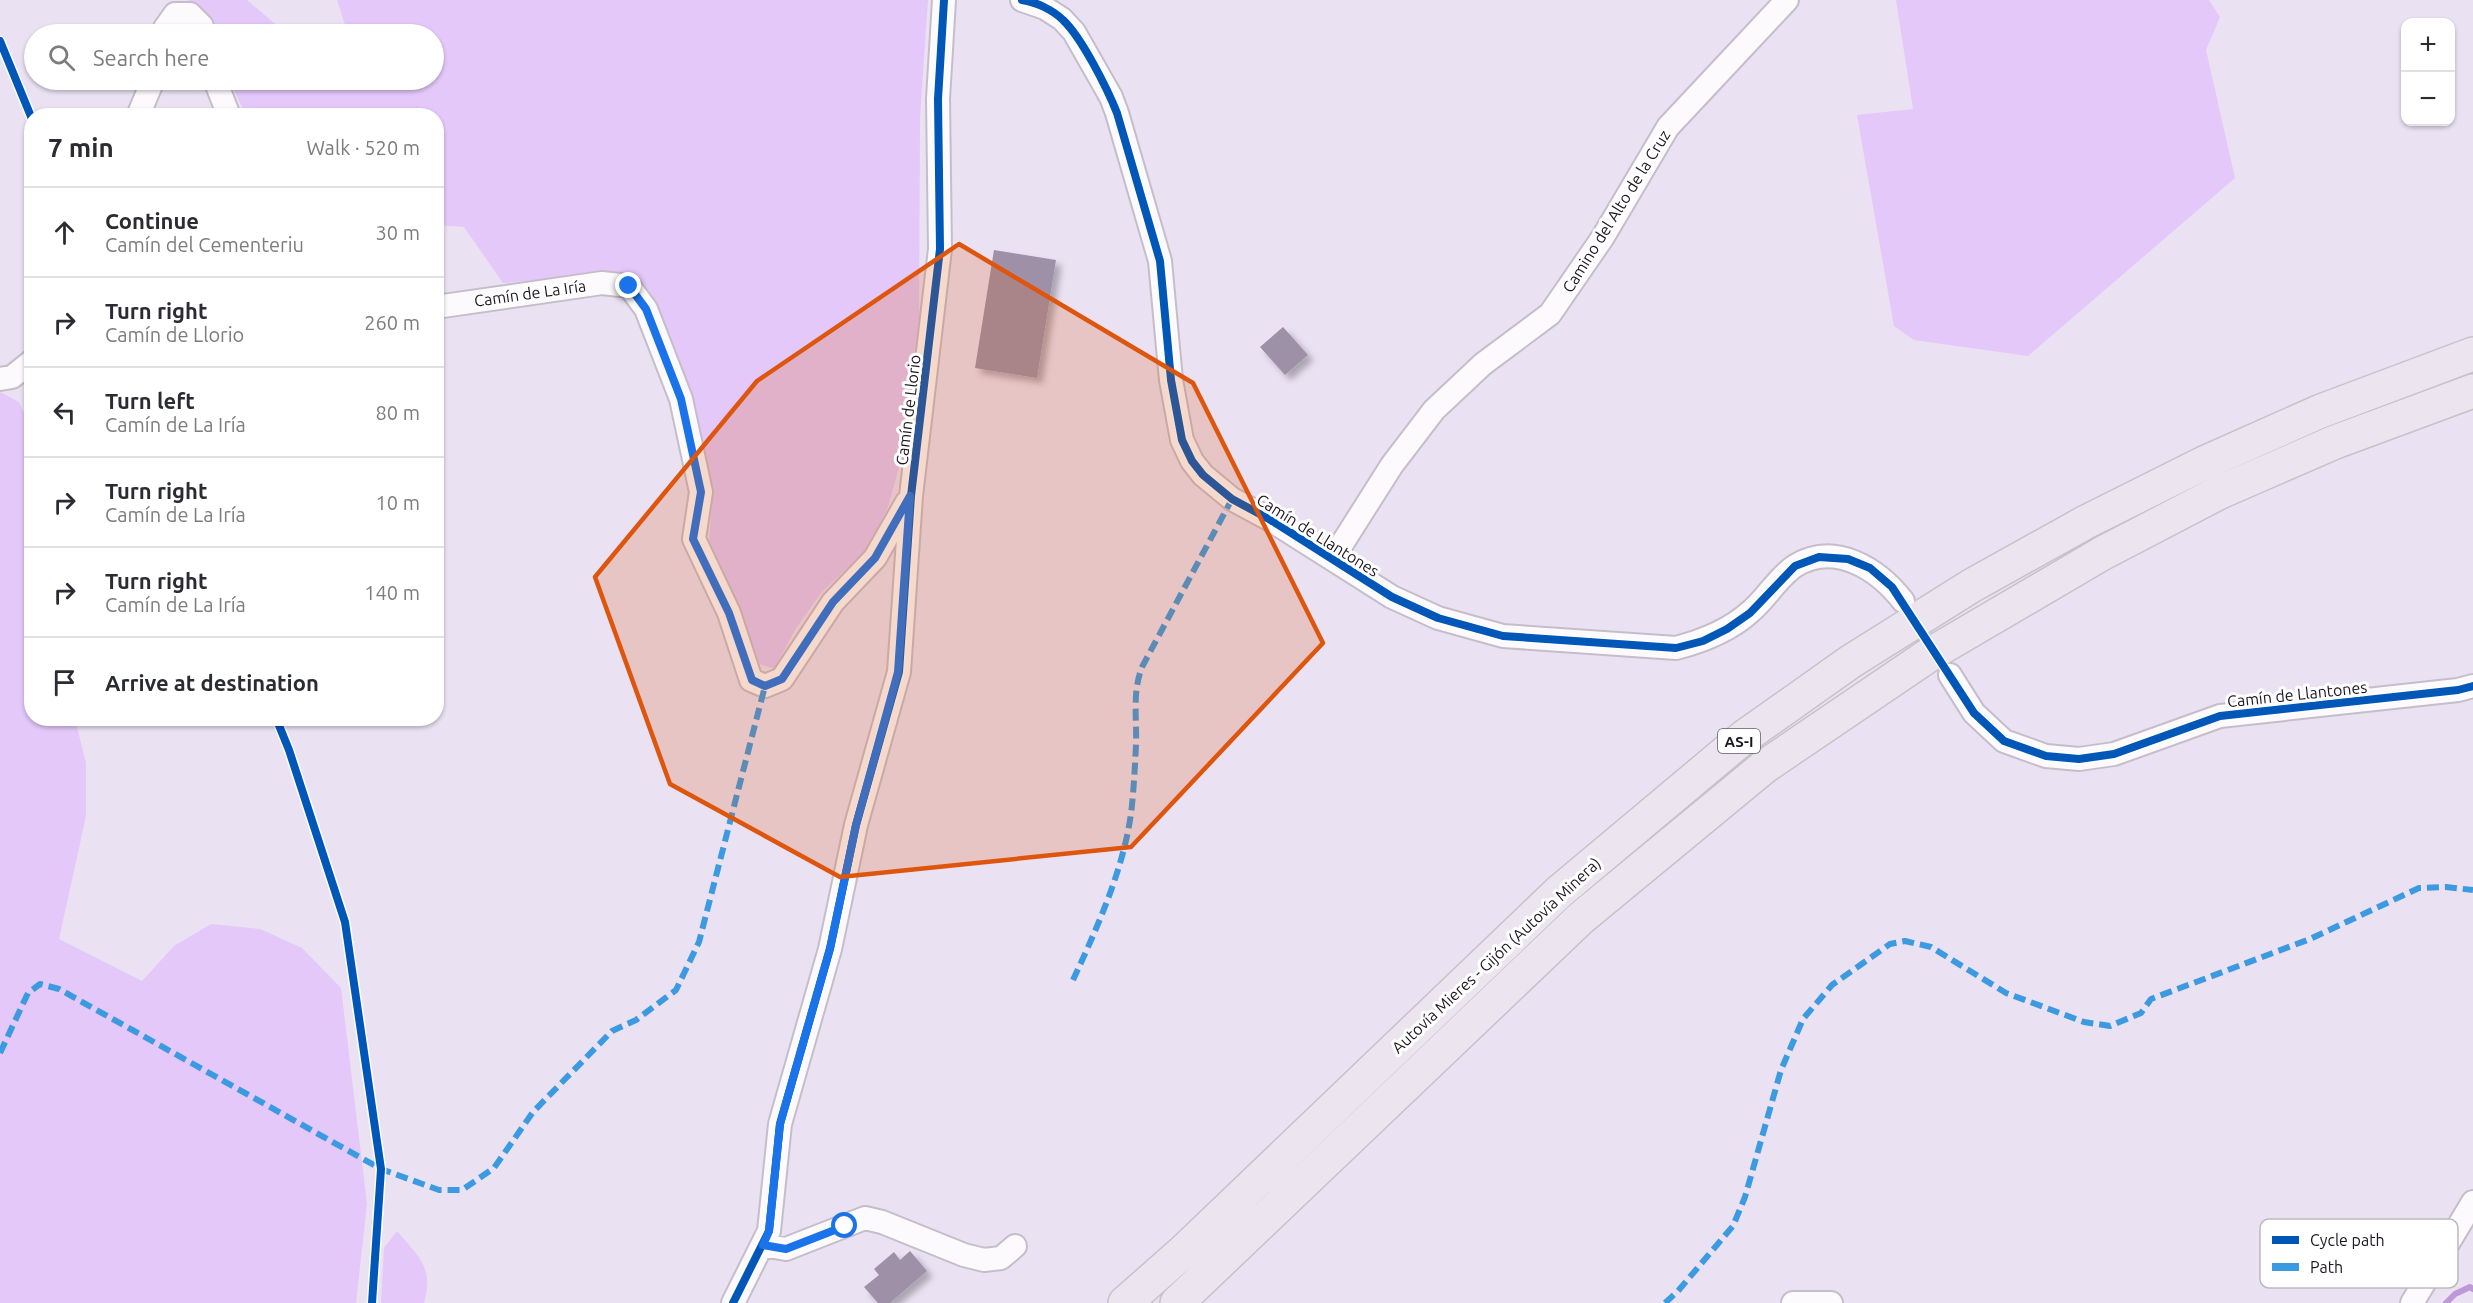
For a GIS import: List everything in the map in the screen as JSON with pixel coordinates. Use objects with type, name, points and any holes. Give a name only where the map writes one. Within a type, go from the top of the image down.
[{"type":"highway","name":"Autovía Mieres - Gijón (Autovía Minera)","points":[[1125,1303],[1192,1243],[1559,892],[1763,723],[1909,623],[2086,522],[2204,463],[2320,411],[2473,354]]},
{"type":"highway","name":"Autovía Mieres - Gijón (Autovía Minera)","points":[[1177,1303],[1581,918],[1764,766],[1929,655],[2103,553],[2220,492],[2324,447],[2473,391]]},
{"type":"street","name":"Camín de Llorio","points":[[733,1303],[769,1231],[780,1124],[830,948],[856,825],[898,672],[910,496],[940,249],[938,99],[944,0]]},
{"type":"street","name":"Camín de Llantones","points":[[1022,0],[1046,8],[1062,19],[1074,32],[1111,97],[1160,261],[1171,380],[1182,440],[1192,461],[1203,475],[1232,499],[1333,558],[1402,602],[1438,618],[1503,636],[1676,648],[1703,641],[1727,629],[1750,613],[1795,566],[1819,557],[1848,559],[1870,568],[1892,586],[1903,601]]},
{"type":"street","name":"Camino del Alto de la Cruz","points":[[1333,558],[1392,465],[1434,410],[1483,364],[1550,314],[1603,237],[1668,127],[1787,0]]},
{"type":"street","points":[[168,24],[175,15],[190,14],[200,24]]},
{"type":"street","points":[[141,108],[149,90]]},
{"type":"street","points":[[219,90],[225,108]]},
{"type":"street","name":"Camín de La Iría","points":[[444,305],[602,284],[629,286],[646,309],[681,399],[701,492],[693,539],[729,613],[752,680],[765,686],[782,679],[833,602],[875,558],[910,496]]},
{"type":"street","points":[[0,379],[12,377],[24,367]]},
{"type":"street","name":"Camín de Llantones","points":[[1950,675],[1974,713],[2004,741],[2046,756],[2079,759],[2114,754],[2220,716],[2458,690],[2473,686]]},
{"type":"street","points":[[2458,1227],[2473,1202]]},
{"type":"street","points":[[763,1245],[786,1249],[865,1218],[882,1222],[964,1256],[984,1260],[1001,1258],[1015,1246]]},
{"type":"street","points":[[2412,1303],[2421,1288]]},
{"type":"street","points":[[1793,1303],[1831,1303]]},
{"type":"highlighted area","points":[[959,244],[1193,383],[1323,643],[1131,847],[840,877],[670,784],[595,577],[757,381]]},
{"type":"shaded area","points":[[188,0],[247,0],[275,24],[201,24]]},
{"type":"shaded area","points":[[337,0],[928,0],[920,116],[919,319],[900,464],[888,507],[868,548],[821,593],[795,630],[774,669],[760,664],[709,540],[713,491],[694,405],[647,288],[620,273],[503,283],[464,227],[444,226],[444,108],[243,108],[234,90],[444,90],[444,24],[345,24]]},
{"type":"shaded area","points":[[1896,0],[2209,0],[2220,17],[2206,50],[2235,178],[2028,356],[1914,340],[1894,326],[1857,115],[1913,109]]},
{"type":"shaded area","points":[[0,392],[19,402],[24,413],[24,726],[77,726],[86,763],[86,816],[59,939],[142,981],[174,946],[211,924],[260,929],[302,948],[341,988],[367,1204],[356,1303],[0,1303]]},
{"type":"shaded area","points":[[397,1231],[418,1256],[426,1272],[427,1291],[424,1303],[381,1303],[384,1248]]},
{"type":"building","points":[[994,250],[1056,260],[1037,378],[975,368]]},
{"type":"building","points":[[1283,327],[1308,355],[1285,375],[1260,347]]},
{"type":"building","points":[[910,1251],[927,1271],[890,1303],[878,1303],[864,1287],[879,1275],[874,1269],[894,1252],[900,1260]]},
{"type":"waterway","points":[[2446,1303],[2455,1294],[2470,1287],[2473,1289]]},
{"type":"marked path","points":[[1073,980],[1110,894],[1124,850],[1132,805],[1136,696],[1142,667],[1232,499]]},
{"type":"marked path","points":[[0,1053],[28,993],[40,984],[59,989],[381,1169],[439,1190],[462,1190],[494,1168],[533,1112],[612,1031],[636,1020],[676,990],[699,942],[765,686]]},
{"type":"marked path","points":[[1665,1303],[1678,1291],[1733,1226],[1745,1197],[1781,1070],[1803,1019],[1832,985],[1890,944],[1905,941],[1931,947],[2006,993],[2084,1022],[2110,1026],[2141,1013],[2151,999],[2310,939],[2419,888],[2446,887],[2473,890]]},
{"type":"cycle path","points":[[733,1303],[769,1231],[780,1124],[830,949],[856,825],[899,672],[911,496],[940,249],[938,99],[944,0]]},
{"type":"cycle path","points":[[1022,0],[1049,10],[1059,16],[1070,28],[1093,64],[1117,113],[1160,261],[1171,380],[1182,440],[1192,461],[1203,475],[1232,499],[1269,519],[1392,597],[1438,618],[1503,636],[1676,648],[1703,641],[1727,629],[1750,613],[1795,566],[1819,557],[1848,559],[1870,568],[1892,587],[1974,713],[2004,741],[2046,756],[2079,759],[2114,754],[2220,716],[2458,690],[2473,686]]},
{"type":"cycle path","points":[[0,41],[27,108]]},
{"type":"cycle path","points":[[279,726],[345,922],[381,1169],[372,1303]]},
{"type":"route","points":[[629,286],[646,309],[681,399],[701,492],[693,539],[729,613],[752,680],[765,686],[782,679],[833,602],[875,558],[910,496],[898,672],[856,825],[830,948],[780,1124],[769,1231],[763,1245],[786,1249],[845,1226]]}]
